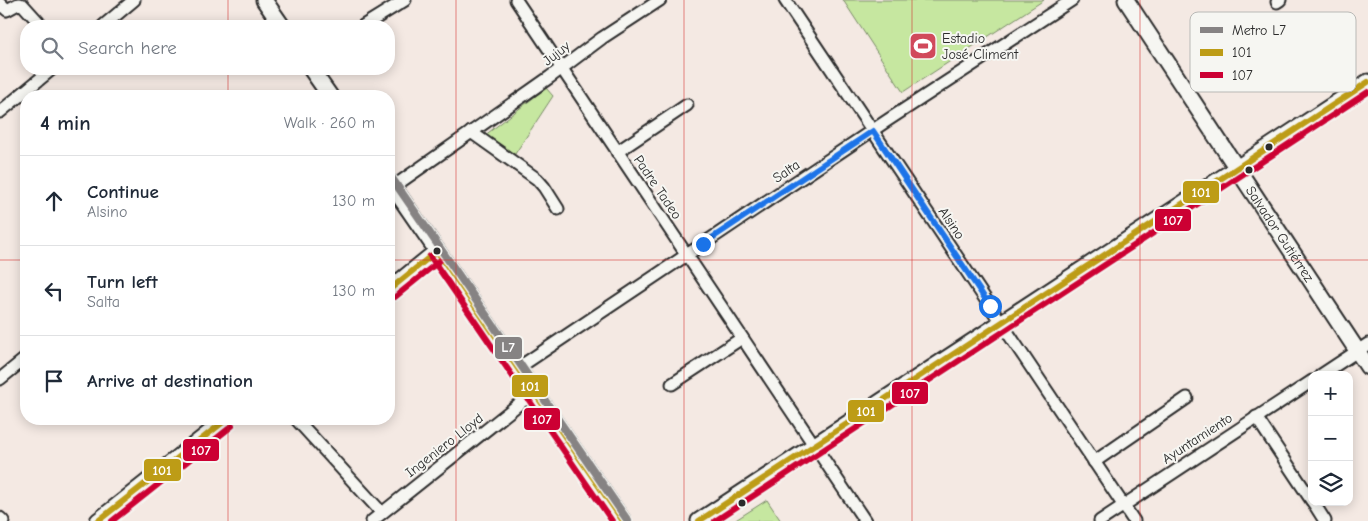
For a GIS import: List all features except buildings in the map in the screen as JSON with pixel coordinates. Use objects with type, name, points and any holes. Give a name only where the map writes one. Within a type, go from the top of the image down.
[{"type":"main road","points":[[264,0],[278,20]]},
{"type":"main road","name":"Salvador Gutiérrez","points":[[1126,0],[1237,168],[1363,347],[1368,367]]},
{"type":"main road","points":[[315,75],[326,90]]},
{"type":"main road","points":[[1356,90],[1368,82]]},
{"type":"main road","points":[[699,521],[1353,92]]},
{"type":"main road","points":[[395,190],[624,521]]},
{"type":"main road","points":[[395,285],[437,251]]},
{"type":"main road","points":[[98,521],[219,425]]},
{"type":"street","points":[[110,20],[134,0]]},
{"type":"street","points":[[373,20],[405,0]]},
{"type":"street","name":"Padre Tadeo","points":[[516,0],[864,521]]},
{"type":"street","name":"Jujuy","points":[[395,181],[471,132],[602,38],[660,0]]},
{"type":"street","name":"Alsino","points":[[785,0],[1134,521]]},
{"type":"street","name":"Salta","points":[[518,368],[1072,0]]},
{"type":"street","points":[[0,3],[7,10],[18,4],[23,5],[37,20]]},
{"type":"street","points":[[27,90],[45,75]]},
{"type":"street","points":[[0,112],[20,95]]},
{"type":"street","name":"Padre Tadeo","points":[[617,152],[688,105]]},
{"type":"street","points":[[471,132],[537,179],[558,209]]},
{"type":"street","points":[[672,384],[742,338]]},
{"type":"street","points":[[1327,371],[1363,347]]},
{"type":"street","points":[[0,378],[20,363]]},
{"type":"street","name":"Ayuntamiento","points":[[1100,521],[1308,384]]},
{"type":"street","name":"Ingeniero Lloyd","points":[[372,521],[534,392]]},
{"type":"street","points":[[1094,462],[1187,398]]},
{"type":"street","points":[[1256,417],[1308,496]]},
{"type":"street","points":[[301,425],[382,513]]},
{"type":"street","points":[[1315,506],[1325,521]]},
{"type":"street","points":[[0,518],[3,521]]},
{"type":"green space","name":"Estadio José Climent","points":[[843,0],[1044,0],[903,92]]},
{"type":"green space","points":[[546,88],[553,96],[513,157],[484,136]]},
{"type":"green space","points":[[767,500],[781,521],[734,521]]},
{"type":"metro line","name":"L7","points":[[395,183],[628,521]]},
{"type":"transit line","name":"101","points":[[1356,90],[1368,82]]},
{"type":"transit line","name":"101","points":[[699,521],[1353,92]]},
{"type":"transit line","name":"107","points":[[715,521],[1368,92]]},
{"type":"transit line","name":"101","points":[[437,251],[623,521]]},
{"type":"transit line","name":"101","points":[[395,285],[437,251]]},
{"type":"transit line","name":"107","points":[[430,256],[612,521]]},
{"type":"transit line","name":"107","points":[[395,297],[443,258]]},
{"type":"transit line","name":"101","points":[[98,521],[219,425]]},
{"type":"transit line","name":"107","points":[[112,521],[232,426]]},
{"type":"place","name":"Estadio José Climent","points":[[923,46]]},
{"type":"route","points":[[703,244],[873,131],[990,306]]}]
